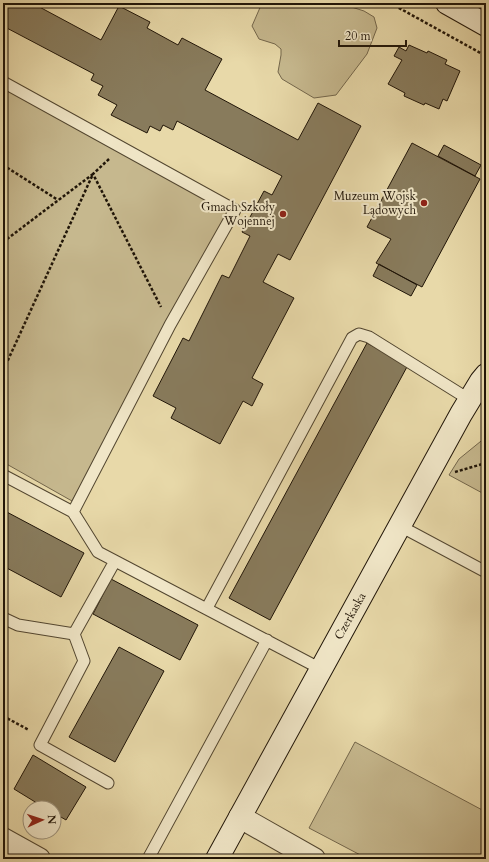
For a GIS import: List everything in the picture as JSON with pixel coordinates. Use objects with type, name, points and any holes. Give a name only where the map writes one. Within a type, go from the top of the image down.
[{"type":"street","points":[[447,3],[486,24]]},
{"type":"street","name":"Czerkaska","points":[[217,859],[461,414],[486,375]]},
{"type":"street","points":[[240,817],[314,859]]},
{"type":"street","points":[[3,840],[39,859]]},
{"type":"lane","points":[[3,82],[235,210],[170,325],[73,512]]},
{"type":"lane","points":[[207,608],[352,338],[359,334],[369,337],[470,400]]},
{"type":"lane","points":[[3,475],[73,512],[98,552],[321,669]]},
{"type":"lane","points":[[400,526],[486,572]]},
{"type":"lane","points":[[108,783],[40,745],[84,661],[74,634],[115,561]]},
{"type":"lane","points":[[3,618],[18,625],[74,634]]},
{"type":"lane","points":[[148,859],[267,640]]},
{"type":"path","points":[[390,3],[486,56]]},
{"type":"path","points":[[3,242],[93,174],[121,147]]},
{"type":"path","points":[[3,165],[58,200]]},
{"type":"path","points":[[93,174],[170,325]]},
{"type":"path","points":[[3,371],[93,174]]},
{"type":"path","points":[[450,473],[486,463]]},
{"type":"path","points":[[3,716],[44,738]]},
{"type":"shaded area","points":[[262,3],[339,3],[364,11],[374,17],[377,28],[367,54],[336,95],[314,98],[282,79],[278,72],[281,49],[275,44],[259,39],[252,26]]},
{"type":"shaded area","points":[[3,82],[233,211],[72,501],[3,462]]},
{"type":"shaded area","points":[[486,437],[486,495],[449,475],[459,459]]},
{"type":"shaded area","points":[[355,742],[486,812],[486,859],[368,859],[309,828]]},
{"type":"building","name":"Gmach Szkoły Wojennej","points":[[3,3],[32,3],[101,40],[119,6],[150,22],[147,28],[178,45],[182,38],[222,59],[205,90],[298,140],[318,103],[361,126],[290,260],[278,254],[263,282],[294,298],[252,378],[263,384],[252,406],[243,401],[220,444],[171,418],[176,408],[153,396],[183,338],[189,341],[222,275],[229,278],[250,236],[242,232],[264,191],[272,195],[282,176],[177,121],[173,130],[163,125],[160,131],[150,126],[147,133],[111,115],[117,105],[98,95],[103,86],[91,80],[94,74],[3,26]]},
{"type":"building","points":[[409,45],[427,53],[428,51],[447,60],[445,64],[460,71],[447,101],[443,99],[439,109],[425,103],[424,105],[404,96],[405,93],[388,84],[402,60],[394,56],[399,47],[406,51]]},
{"type":"building","name":"Muzeum Wojsk Lądowych","points":[[412,143],[480,179],[422,287],[376,263],[391,239],[367,227]]},
{"type":"building","points":[[444,145],[481,165],[475,176],[438,156]]},
{"type":"building","points":[[379,264],[417,285],[411,296],[373,276]]},
{"type":"building","points":[[367,343],[408,365],[270,620],[229,598]]},
{"type":"building","points":[[3,510],[84,553],[61,597],[3,566]]},
{"type":"building","points":[[111,579],[198,625],[180,660],[93,614]]},
{"type":"building","points":[[119,647],[164,671],[115,762],[69,737]]},
{"type":"building","points":[[33,755],[86,787],[66,820],[62,818],[62,800],[32,800],[14,789]]},
{"type":"place","name":"Muzeum Wojsk Lądowych","points":[[424,203]]},
{"type":"place","name":"Gmach Szkoły Wojennej","points":[[283,214]]}]
